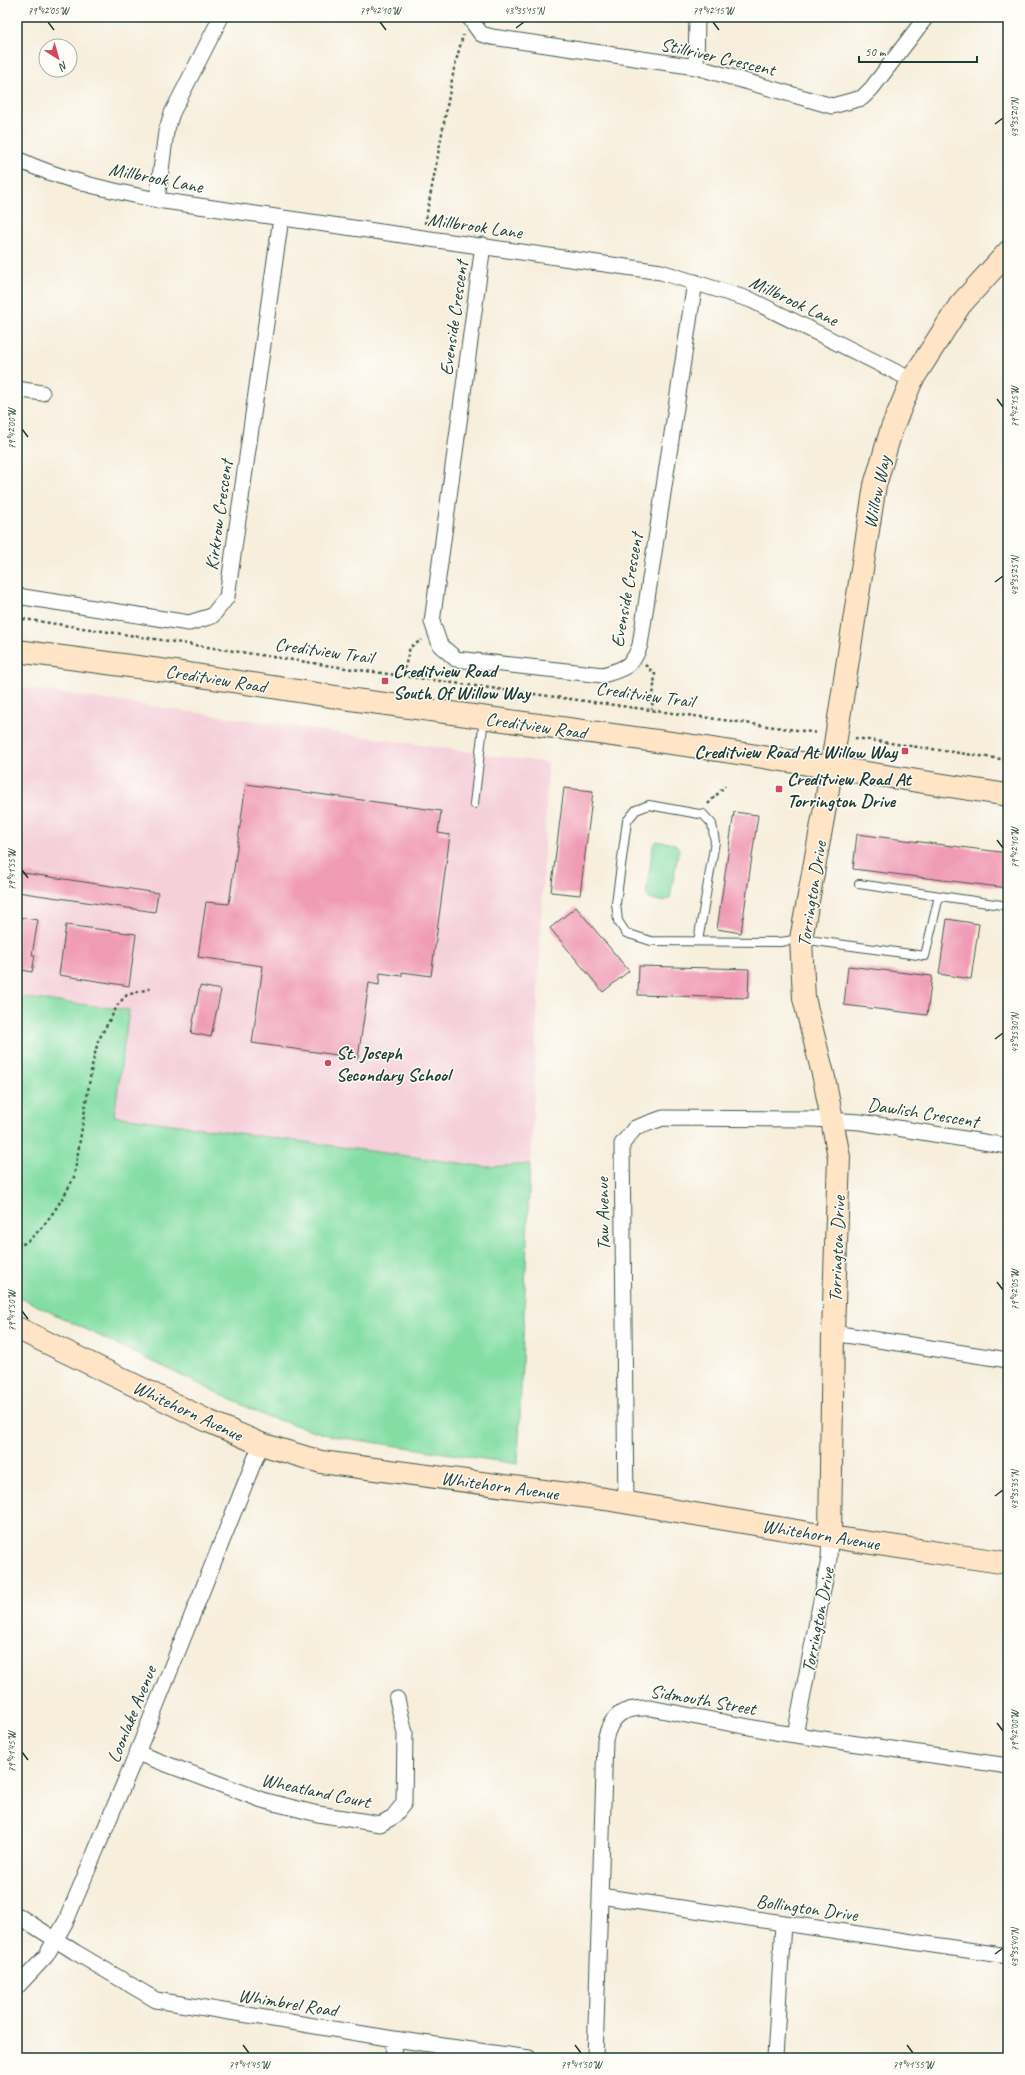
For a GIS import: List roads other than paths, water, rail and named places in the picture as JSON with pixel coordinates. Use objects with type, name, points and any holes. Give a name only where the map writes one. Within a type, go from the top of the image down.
[{"type":"street","points":[[157,200],[166,132],[172,113],[221,17]]},
{"type":"street","name":"Stillriver Crescent","points":[[469,17],[481,34],[492,37],[696,67],[832,106],[848,103],[862,98],[872,88],[926,17]]},
{"type":"street","points":[[696,67],[697,17]]},
{"type":"street","name":"Millbrook Lane","points":[[17,159],[72,180],[116,192],[157,200],[422,238],[483,245],[661,272],[751,300],[912,380]]},
{"type":"street","name":"Kirkrow Crescent","points":[[17,596],[189,623],[212,616],[227,597],[281,218]]},
{"type":"street","name":"Evenside Crescent","points":[[483,245],[432,622],[440,644],[456,659],[603,675],[625,668],[636,657],[640,645],[695,282]]},
{"type":"street","name":"Willow Way","points":[[831,767],[875,485],[892,428],[912,380],[960,305],[1008,252]]},
{"type":"street","points":[[17,389],[42,393]]},
{"type":"street","name":"Creditview Road","points":[[17,650],[175,672],[349,699],[831,767],[1008,795]]},
{"type":"street","name":"Torrington Drive","points":[[796,1735],[829,1559],[830,1536],[833,1333],[839,1157],[824,1078],[804,998],[801,939],[831,767]]},
{"type":"street","name":"Taw Avenue","points":[[626,1502],[622,1144],[635,1128],[663,1118],[831,1120]]},
{"type":"street","name":"Dawlish Crescent","points":[[831,1120],[860,1122],[1008,1146]]},
{"type":"street","name":"Whitehorn Avenue","points":[[17,1328],[208,1421],[261,1444],[320,1462],[626,1502],[830,1536],[1008,1562]]},
{"type":"street","points":[[833,1333],[1008,1360]]},
{"type":"street","name":"Loonlake Avenue","points":[[17,1987],[46,1956],[66,1921],[137,1753],[261,1444]]},
{"type":"street","name":"Wheatland Court","points":[[137,1753],[262,1800],[318,1814],[380,1824],[393,1817],[404,1804],[405,1733],[397,1698]]},
{"type":"street","name":"Sidmouth Street","points":[[595,2058],[605,1740],[608,1727],[618,1715],[633,1708],[650,1708],[796,1735],[1008,1766]]},
{"type":"street","name":"Bollington Drive","points":[[600,1896],[1008,1956]]},
{"type":"street","name":"Whimbrel Road","points":[[17,1914],[56,1940],[156,2000],[394,2039],[529,2058]]},
{"type":"street","points":[[775,2058],[783,1923]]},
{"type":"street","points":[[394,2039],[394,2058]]},
{"type":"lane","points":[[474,804],[485,718]]},
{"type":"lane","points":[[698,941],[715,842],[712,824],[703,814],[649,805],[636,810],[627,821],[616,903],[618,921],[626,933],[651,941],[780,942],[801,939],[925,956],[939,896]]},
{"type":"lane","points":[[859,884],[1008,906]]},
{"type":"place","name":"Creditview Road South Of Willow Way","points":[[385,681]]},
{"type":"place","name":"Creditview Road At Willow Way","points":[[905,751]]},
{"type":"place","name":"Creditview Road At Torrington Drive","points":[[779,789]]},
{"type":"place","name":"St. Joseph Secondary School","points":[[328,1063]]}]
